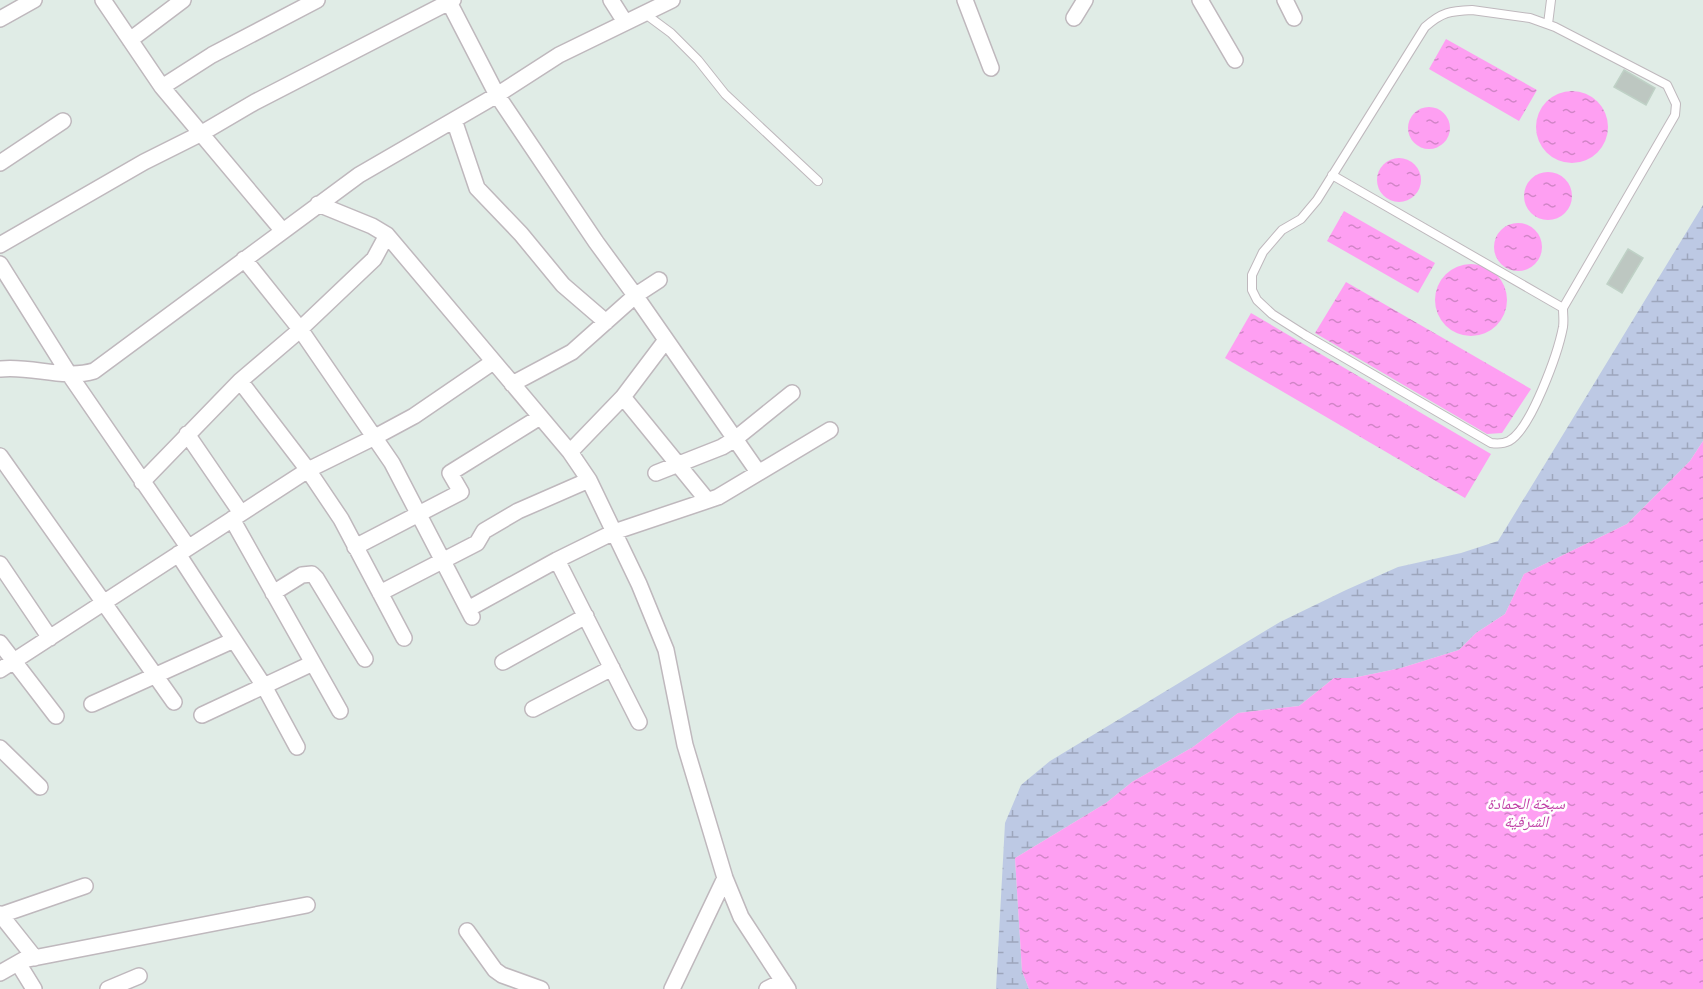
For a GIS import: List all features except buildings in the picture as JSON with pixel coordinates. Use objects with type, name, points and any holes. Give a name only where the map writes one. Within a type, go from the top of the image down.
[{"type":"street","points":[[0,19],[34,0]]},
{"type":"street","points":[[103,0],[162,87],[282,230]]},
{"type":"street","points":[[130,40],[183,0]]},
{"type":"street","points":[[162,87],[212,55],[317,0]]},
{"type":"street","points":[[612,0],[625,22]]},
{"type":"street","points":[[0,369],[27,368],[69,374],[94,371],[360,174],[454,120],[559,55],[672,0]]},
{"type":"street","points":[[965,0],[991,68]]},
{"type":"street","points":[[1074,18],[1085,0]]},
{"type":"street","points":[[1200,0],[1235,60]]},
{"type":"street","points":[[1285,0],[1294,18]]},
{"type":"street","points":[[0,245],[144,162],[445,2],[497,94],[596,242],[636,295],[758,472]]},
{"type":"street","points":[[454,120],[477,188],[521,234],[563,285],[606,322]]},
{"type":"street","points":[[0,163],[63,121]]},
{"type":"street","points":[[318,204],[372,226],[387,235],[570,452],[589,480],[639,584],[666,650],[685,744],[725,878],[741,917],[785,985],[767,989]]},
{"type":"street","points":[[142,482],[240,381],[374,260],[387,235]]},
{"type":"street","points":[[244,259],[300,329],[392,463],[470,613],[556,560],[614,532],[718,497],[830,430]]},
{"type":"street","points":[[0,264],[69,374],[142,482],[234,640],[264,686],[297,747]]},
{"type":"street","points":[[512,384],[572,352],[636,295],[659,280]]},
{"type":"street","points":[[570,452],[623,397],[666,340]]},
{"type":"street","points":[[0,670],[308,470],[414,416],[493,362]]},
{"type":"street","points":[[240,381],[308,470],[341,519],[404,638]]},
{"type":"street","points":[[656,473],[722,447],[792,393]]},
{"type":"street","points":[[623,397],[707,500]]},
{"type":"street","points":[[355,547],[461,492],[450,473],[540,417]]},
{"type":"street","points":[[187,434],[236,516],[273,593],[340,711]]},
{"type":"street","points":[[0,456],[174,702]]},
{"type":"street","points":[[380,593],[477,543],[484,531],[518,511],[589,480]]},
{"type":"street","points":[[556,560],[639,722]]},
{"type":"street","points":[[0,564],[50,638]]},
{"type":"street","points":[[273,593],[302,575],[312,574],[364,659]]},
{"type":"street","points":[[503,662],[586,616]]},
{"type":"street","points":[[92,704],[234,640]]},
{"type":"street","points":[[0,643],[56,716]]},
{"type":"street","points":[[202,715],[313,663]]},
{"type":"street","points":[[533,709],[612,669]]},
{"type":"street","points":[[0,748],[40,787]]},
{"type":"street","points":[[672,989],[725,878]]},
{"type":"street","points":[[35,958],[1,914],[85,886]]},
{"type":"street","points":[[0,974],[18,963],[35,958],[307,905]]},
{"type":"street","points":[[467,931],[495,970],[500,982],[541,989]]},
{"type":"street","points":[[18,963],[34,989]]},
{"type":"street","points":[[108,989],[139,975]]},
{"type":"lane","points":[[1548,24],[1551,0]]},
{"type":"lane","points":[[1472,10],[1530,18],[1548,24],[1667,85],[1677,104],[1675,115],[1563,309],[1564,326],[1547,380],[1520,431],[1510,440],[1500,444],[1491,443],[1272,314],[1257,300],[1252,290],[1252,275],[1263,252],[1282,230],[1301,219],[1317,200],[1425,27],[1435,18],[1449,11],[1472,10]]},
{"type":"lane","points":[[644,13],[671,33],[698,60],[725,94],[818,181]]},
{"type":"lane","points":[[1332,175],[1563,309]]},
{"type":"green space","points":[[1703,205],[1703,441],[1690,461],[1627,524],[1524,574],[1505,614],[1476,633],[1459,650],[1401,668],[1353,678],[1334,678],[1299,706],[1238,713],[1193,747],[1132,782],[1106,803],[1015,858],[1022,971],[1029,989],[996,989],[1005,823],[1021,785],[1050,761],[1280,622],[1398,567],[1461,553],[1498,541]]},
{"type":"water","points":[[1446,39],[1537,90],[1519,121],[1429,69]]},
{"type":"water","points":[[1572,91],[1592,97],[1602,107],[1608,127],[1602,147],[1592,157],[1572,163],[1552,157],[1542,147],[1536,127],[1542,107],[1552,97]]},
{"type":"water","points":[[1429,107],[1437,108],[1444,113],[1449,120],[1449,136],[1444,143],[1437,148],[1429,149],[1421,148],[1414,143],[1409,136],[1408,128],[1409,120],[1414,113],[1421,108]]},
{"type":"water","points":[[1399,158],[1414,165],[1421,180],[1414,195],[1399,202],[1384,195],[1377,180],[1384,165]]},
{"type":"water","points":[[1548,172],[1565,179],[1572,196],[1565,213],[1548,220],[1531,213],[1524,196],[1531,179]]},
{"type":"water","points":[[1344,211],[1435,263],[1418,293],[1327,241]]},
{"type":"water","points":[[1518,223],[1535,230],[1542,247],[1535,264],[1518,271],[1501,264],[1494,247],[1501,230]]},
{"type":"water","points":[[1471,264],[1491,270],[1501,280],[1507,300],[1501,320],[1491,330],[1471,336],[1451,330],[1441,320],[1435,300],[1441,280],[1451,270]]},
{"type":"water","points":[[1346,282],[1531,389],[1502,433],[1487,434],[1315,333]]},
{"type":"water","points":[[1251,313],[1491,454],[1465,498],[1225,358]]},
{"type":"water","name":"سبخة الحمادة الشرقية","points":[[1703,441],[1703,989],[1029,989],[1022,971],[1015,858],[1106,803],[1132,782],[1193,747],[1238,713],[1299,706],[1334,678],[1353,678],[1401,668],[1459,650],[1476,633],[1505,614],[1524,574],[1627,524],[1690,461]]}]
